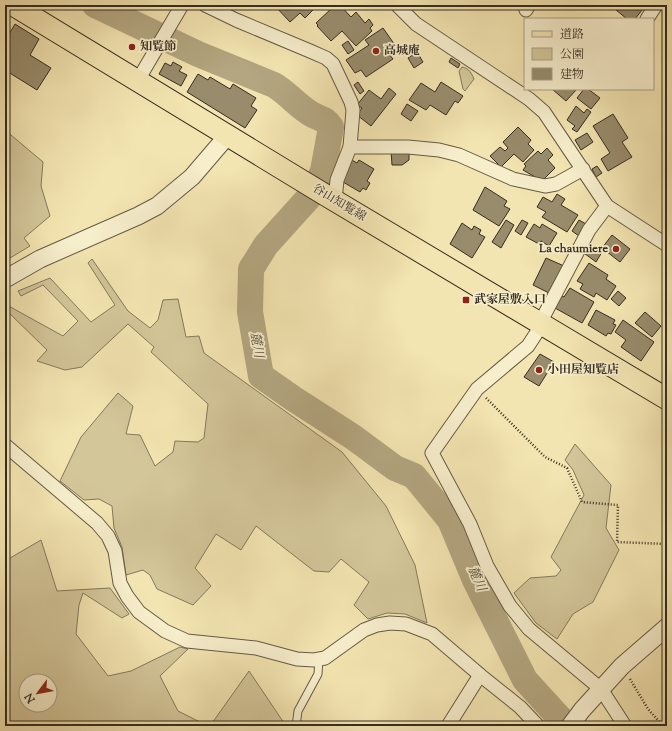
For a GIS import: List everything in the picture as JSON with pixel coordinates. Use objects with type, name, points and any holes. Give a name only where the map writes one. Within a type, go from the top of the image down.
[{"type":"main road","name":"谷山知覧線","points":[[14,5],[331,199],[667,399]]},
{"type":"street","points":[[205,5],[236,20],[310,50],[326,58],[333,64],[351,102],[353,110],[350,147],[331,199]]},
{"type":"street","points":[[396,5],[416,24],[529,98],[544,112],[607,206],[667,245]]},
{"type":"street","points":[[648,18],[656,5]]},
{"type":"street","points":[[138,80],[182,6]]},
{"type":"street","points":[[5,279],[40,259],[138,216],[157,206],[192,177],[228,135]]},
{"type":"street","points":[[350,147],[408,147],[439,150],[459,155],[513,179],[545,186],[556,184],[582,169]]},
{"type":"street","points":[[607,206],[589,230],[540,323],[539,329],[528,346],[478,389],[432,452],[470,524],[487,566],[510,606],[529,629],[601,689],[625,726]]},
{"type":"street","points":[[5,446],[97,522],[108,536],[115,551],[120,583],[127,596],[139,612],[165,631],[188,641],[256,648],[297,659],[319,659],[325,658],[364,630],[377,625],[390,623],[406,624],[432,634],[520,707],[538,726]]},
{"type":"street","points":[[570,726],[582,710],[622,666],[667,627]]},
{"type":"street","points":[[448,726],[480,675]]},
{"type":"lane","points":[[296,726],[298,711],[318,674],[319,659]]},
{"type":"path","points":[[478,389],[545,457],[567,468],[582,502],[618,505],[617,542],[667,544]]},
{"type":"path","points":[[622,666],[648,709],[663,726]]},
{"type":"green space","points":[[462,67],[471,73],[474,79],[465,91],[463,89],[459,71]]},
{"type":"green space","points":[[5,130],[43,162],[41,186],[50,216],[24,238],[30,246],[5,261]]},
{"type":"green space","points":[[92,259],[128,311],[150,328],[158,320],[163,300],[178,299],[186,337],[199,336],[204,353],[342,452],[386,506],[415,565],[427,623],[405,614],[387,613],[368,619],[354,605],[369,582],[341,559],[329,572],[314,571],[256,526],[241,550],[216,534],[195,568],[211,586],[193,605],[157,589],[150,575],[143,570],[126,575],[122,547],[114,528],[112,506],[99,499],[84,500],[60,481],[81,437],[118,393],[133,406],[126,434],[140,435],[155,466],[173,452],[175,441],[198,442],[204,438],[208,404],[151,352],[154,347],[128,324],[82,367],[65,370],[37,361],[47,350],[5,309],[5,304],[63,336],[78,321],[43,285],[21,296],[18,291],[50,278],[91,322],[115,305],[88,263]]},
{"type":"green space","points":[[575,444],[611,485],[606,528],[619,550],[593,602],[573,614],[557,639],[536,623],[514,593],[530,578],[556,576],[561,570],[551,557],[584,495],[573,470],[565,460]]},
{"type":"green space","points":[[41,540],[57,591],[110,588],[129,614],[122,618],[83,593],[79,605],[76,634],[108,676],[131,671],[180,647],[188,649],[160,676],[178,711],[208,726],[5,726],[5,561]]},
{"type":"green space","points":[[249,671],[286,726],[210,726]]},
{"type":"building","points":[[274,5],[308,5],[313,10],[305,18],[300,13],[290,22]]},
{"type":"building","points":[[340,5],[351,17],[356,12],[365,23],[369,19],[373,25],[370,28],[372,31],[356,46],[342,31],[331,41],[317,26],[318,25],[316,23],[332,8],[334,10]]},
{"type":"building","points":[[610,5],[635,5],[642,10],[636,18],[626,18]]},
{"type":"building","points":[[15,24],[39,39],[30,55],[51,68],[37,90],[5,70],[5,41]]},
{"type":"building","name":"高城庵","points":[[383,28],[397,48],[389,54],[393,59],[366,77],[361,70],[355,73],[346,60],[369,45],[365,40]]},
{"type":"building","points":[[348,41],[354,50],[348,54],[342,45]]},
{"type":"building","points":[[417,52],[423,62],[414,68],[408,58]]},
{"type":"building","points":[[451,58],[460,64],[458,68],[449,62]]},
{"type":"building","points":[[173,62],[182,67],[179,71],[187,75],[181,86],[159,74],[165,63],[171,66]]},
{"type":"building","points":[[198,74],[208,80],[210,77],[230,89],[233,84],[256,98],[251,106],[257,110],[245,128],[187,92]]},
{"type":"building","points":[[358,82],[364,91],[360,94],[354,85]]},
{"type":"building","points":[[441,82],[463,96],[458,103],[455,101],[446,115],[430,105],[426,110],[409,100],[421,83],[435,92]]},
{"type":"building","points":[[389,88],[396,94],[371,126],[357,115],[362,108],[357,105],[369,90],[381,99]]},
{"type":"building","points":[[553,90],[576,90],[566,101]]},
{"type":"building","points":[[583,90],[589,90],[600,98],[591,109],[577,98]]},
{"type":"building","points":[[407,104],[418,111],[411,121],[401,114]]},
{"type":"building","points":[[576,106],[584,113],[587,109],[591,112],[577,132],[572,129],[575,126],[567,120]]},
{"type":"building","points":[[613,114],[628,138],[622,142],[632,157],[608,171],[601,159],[610,153],[593,126]]},
{"type":"building","points":[[518,127],[531,140],[528,144],[534,150],[523,162],[514,154],[501,167],[490,156],[500,147],[505,151],[508,148],[503,142]]},
{"type":"building","points":[[587,133],[593,142],[581,150],[575,140]]},
{"type":"building","points":[[547,148],[553,155],[548,160],[555,168],[542,181],[523,170],[526,166],[524,164],[538,151],[541,154]]},
{"type":"building","points":[[409,150],[409,160],[402,165],[392,165],[391,151]]},
{"type":"building","points":[[350,159],[357,163],[359,160],[374,169],[367,181],[370,183],[366,190],[363,188],[360,192],[338,179]]},
{"type":"building","points":[[597,166],[602,173],[596,177],[592,169]]},
{"type":"building","points":[[485,187],[507,201],[504,206],[510,209],[499,226],[473,210]]},
{"type":"building","points":[[557,194],[565,199],[561,205],[578,215],[567,232],[542,217],[546,212],[537,207],[543,197],[552,202]]},
{"type":"building","points":[[506,220],[514,225],[501,248],[492,242]]},
{"type":"building","points":[[522,220],[528,223],[521,235],[515,231]]},
{"type":"building","points":[[579,220],[586,224],[579,236],[572,231]]},
{"type":"building","points":[[462,223],[472,230],[474,226],[481,230],[479,234],[485,237],[472,258],[450,244]]},
{"type":"building","points":[[534,224],[540,228],[542,224],[557,233],[549,246],[541,241],[539,244],[526,237]]},
{"type":"building","name":"La chaumiere","points":[[612,235],[630,249],[620,262],[602,248]]},
{"type":"building","points":[[590,244],[602,252],[596,262],[584,253]]},
{"type":"building","points":[[546,258],[564,266],[551,294],[533,285]]},
{"type":"building","points":[[589,263],[608,275],[606,279],[616,286],[607,300],[596,293],[594,297],[580,289],[583,284],[577,281]]},
{"type":"building","points":[[570,288],[594,302],[582,323],[555,308],[562,296],[564,297]]},
{"type":"building","points":[[618,291],[626,298],[619,306],[611,299]]},
{"type":"building","points":[[596,310],[615,320],[613,324],[616,325],[611,334],[608,333],[606,336],[588,325]]},
{"type":"building","points":[[645,312],[661,326],[652,337],[635,323]]},
{"type":"building","points":[[623,320],[654,342],[641,361],[621,347],[626,340],[615,332]]},
{"type":"building","name":"小田屋知覧店","points":[[540,354],[554,362],[539,386],[524,377]]},
{"type":"waterway","name":"麓川","points":[[95,5],[198,54],[274,85],[303,108],[325,121],[331,127],[323,171],[312,194],[266,245],[251,269],[250,312],[261,376],[353,437],[395,468],[414,476],[450,520],[475,580],[525,680],[567,726]]},
{"type":"place","name":"知覧節","points":[[132,47]]},
{"type":"place","name":"高城庵","points":[[376,51]]},
{"type":"place","name":"La chaumiere","points":[[616,249]]},
{"type":"place","name":"武家屋敷入口","points":[[466,300]]},
{"type":"place","name":"小田屋知覧店","points":[[539,370]]}]
